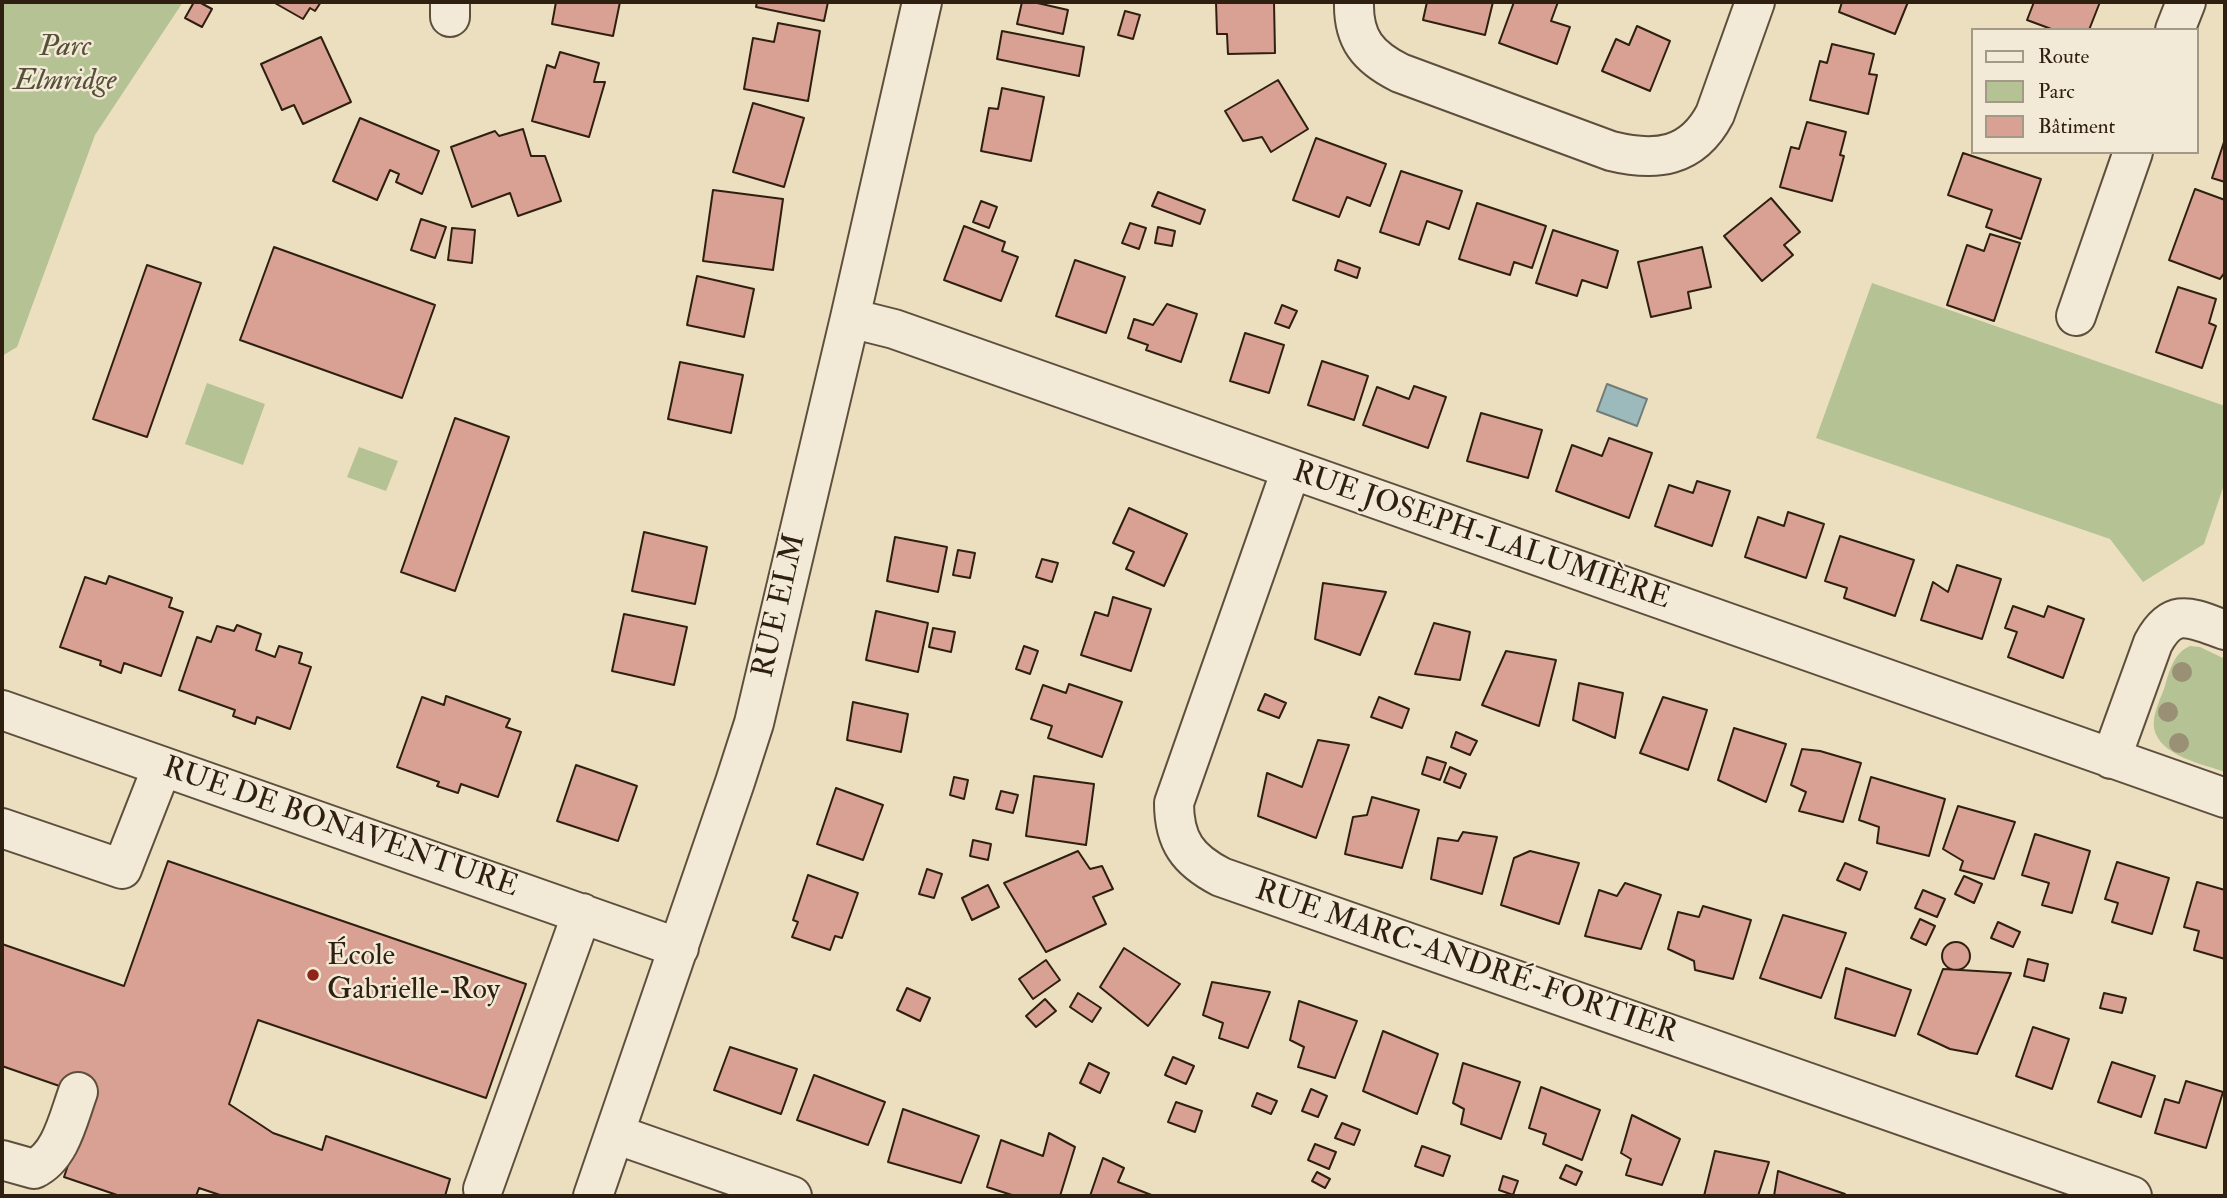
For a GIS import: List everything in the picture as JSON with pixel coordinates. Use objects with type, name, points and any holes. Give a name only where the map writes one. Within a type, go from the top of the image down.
[{"type":"street","name":"RUE ELM","points":[[593,1196],[754,723],[922,2]]},
{"type":"street","points":[[1354,2],[1355,23],[1361,41],[1369,54],[1382,64],[1611,151],[1648,157],[1683,149],[1696,141],[1708,127],[1755,2]]},
{"type":"street","points":[[2176,28],[2186,2]]},
{"type":"street","points":[[2076,316],[2132,154]]},
{"type":"street","name":"RUE JOSEPH-LALUMIÈRE","points":[[850,318],[894,329],[2225,798]]},
{"type":"street","name":"RUE MARC-ANDRÉ-FORTIER","points":[[1291,470],[1174,803],[1174,822],[1180,840],[1191,857],[1203,868],[1222,877],[2132,1196]]},
{"type":"street","points":[[2111,759],[2153,643],[2161,629],[2171,620],[2184,618],[2225,630]]},
{"type":"street","name":"RUE DE BONAVENTURE","points":[[2,710],[679,948]]},
{"type":"street","points":[[2,828],[122,869],[162,766]]},
{"type":"street","points":[[483,1189],[582,913]]},
{"type":"street","points":[[2,1160],[34,1169],[49,1159],[63,1133],[78,1092]]},
{"type":"street","points":[[615,1134],[792,1196]]},
{"type":"green space","name":"Parc Elmridge","points":[[2,2],[183,2],[95,135],[17,347],[2,356]]},
{"type":"green space","points":[[1872,283],[2225,406],[2225,482],[2204,544],[2143,582],[2110,539],[1816,438]]},
{"type":"green space","points":[[207,383],[265,404],[243,465],[185,444]]},
{"type":"green space","points":[[359,447],[398,461],[386,491],[347,477]]},
{"type":"green space","points":[[2190,646],[2200,647],[2225,659],[2225,772],[2173,752],[2164,746],[2154,728],[2156,712],[2171,668],[2176,657]]},
{"type":"water","points":[[1607,384],[1647,399],[1637,426],[1597,411]]},
{"type":"building","points":[[194,2],[212,9],[202,27],[185,18]]},
{"type":"building","points":[[273,2],[321,2],[315,11],[310,8],[303,19]]},
{"type":"building","points":[[556,2],[620,2],[613,36],[552,24]]},
{"type":"building","points":[[757,2],[828,2],[824,21],[756,7]]},
{"type":"building","points":[[1022,2],[1068,10],[1063,34],[1017,24]]},
{"type":"building","points":[[1216,2],[1274,2],[1275,53],[1228,54],[1227,34],[1217,34]]},
{"type":"building","points":[[1427,2],[1493,2],[1485,35],[1423,20]]},
{"type":"building","points":[[1514,2],[1558,2],[1551,21],[1570,27],[1557,64],[1499,43]]},
{"type":"building","points":[[1842,2],[1908,2],[1895,34],[1839,12]]},
{"type":"building","points":[[2034,2],[2100,2],[2090,28],[2049,28],[2027,20]]},
{"type":"building","points":[[1125,11],[1140,15],[1133,39],[1118,35]]},
{"type":"building","points":[[778,23],[820,31],[808,101],[744,89],[753,38],[774,42]]},
{"type":"building","points":[[1637,26],[1670,41],[1650,91],[1602,71],[1616,39],[1629,45]]},
{"type":"building","points":[[1002,31],[1084,47],[1079,76],[997,59]]},
{"type":"building","points":[[321,37],[351,102],[303,124],[294,105],[282,110],[261,64]]},
{"type":"building","points":[[1832,44],[1874,54],[1869,74],[1877,75],[1868,114],[1810,100],[1820,61],[1827,63]]},
{"type":"building","points":[[560,52],[599,63],[594,82],[605,82],[589,137],[532,121],[547,65],[555,68]]},
{"type":"building","points":[[1278,80],[1308,129],[1271,152],[1262,137],[1243,141],[1225,111]]},
{"type":"building","points":[[1002,88],[1044,97],[1031,161],[981,151],[989,108],[998,109]]},
{"type":"building","points":[[753,103],[804,118],[784,187],[733,172]]},
{"type":"building","points":[[360,118],[439,151],[422,194],[396,182],[399,174],[390,170],[377,200],[333,181]]},
{"type":"building","points":[[1807,122],[1846,132],[1840,155],[1844,156],[1832,201],[1780,187],[1791,147],[1799,149]]},
{"type":"building","points":[[523,129],[531,156],[545,156],[561,201],[518,216],[510,193],[472,207],[451,147],[495,131],[499,136]]},
{"type":"building","points":[[1316,138],[1386,164],[1370,206],[1347,197],[1339,217],[1293,200]]},
{"type":"building","points":[[2225,139],[2225,182],[2212,178]]},
{"type":"building","points":[[1963,153],[2041,179],[2021,239],[1986,227],[1992,210],[1948,195]]},
{"type":"building","points":[[1401,171],[1462,191],[1449,229],[1427,221],[1419,245],[1380,232]]},
{"type":"building","points":[[2195,189],[2225,200],[2225,272],[2220,279],[2169,260]]},
{"type":"building","points":[[713,190],[783,199],[773,270],[703,261]]},
{"type":"building","points":[[1158,192],[1205,210],[1200,224],[1152,206]]},
{"type":"building","points":[[1771,198],[1800,232],[1784,245],[1793,255],[1762,281],[1724,236]]},
{"type":"building","points":[[981,201],[997,207],[989,228],[973,222]]},
{"type":"building","points":[[1477,203],[1546,226],[1532,268],[1514,262],[1510,275],[1459,259]]},
{"type":"building","points":[[421,219],[446,227],[435,258],[411,250]]},
{"type":"building","points":[[1130,223],[1146,228],[1139,249],[1122,243]]},
{"type":"building","points":[[964,226],[1005,242],[1002,251],[1018,257],[1001,301],[944,280]]},
{"type":"building","points":[[1158,227],[1175,231],[1172,246],[1155,243]]},
{"type":"building","points":[[452,228],[475,230],[472,263],[448,260]]},
{"type":"building","points":[[1553,230],[1618,251],[1607,288],[1582,280],[1577,296],[1536,283]]},
{"type":"building","points":[[1990,234],[2020,243],[1994,321],[1947,305],[1967,245],[1984,251]]},
{"type":"building","points":[[274,247],[435,305],[402,398],[240,340]]},
{"type":"building","points":[[1702,247],[1711,287],[1688,292],[1691,308],[1651,317],[1638,262]]},
{"type":"building","points":[[1075,260],[1125,277],[1106,333],[1056,316]]},
{"type":"building","points":[[1338,260],[1360,268],[1357,278],[1335,270]]},
{"type":"building","points":[[147,265],[201,283],[147,437],[93,419]]},
{"type":"building","points":[[697,276],[754,289],[744,337],[687,325]]},
{"type":"building","points":[[2178,287],[2216,299],[2209,323],[2216,326],[2202,368],[2156,352]]},
{"type":"building","points":[[1167,304],[1197,314],[1181,362],[1146,350],[1148,345],[1128,338],[1134,319],[1153,325]]},
{"type":"building","points":[[1282,305],[1297,311],[1289,328],[1275,323]]},
{"type":"building","points":[[1245,333],[1284,345],[1269,393],[1230,381]]},
{"type":"building","points":[[1322,361],[1368,376],[1354,420],[1308,405]]},
{"type":"building","points":[[680,362],[743,375],[731,433],[668,419]]},
{"type":"building","points":[[1414,386],[1446,397],[1428,448],[1363,425],[1377,387],[1409,399]]},
{"type":"building","points":[[1481,413],[1542,430],[1528,478],[1467,461]]},
{"type":"building","points":[[455,418],[509,437],[455,591],[401,572]]},
{"type":"building","points":[[1609,438],[1652,453],[1629,518],[1556,491],[1572,445],[1602,456]]},
{"type":"building","points":[[1697,481],[1730,491],[1712,546],[1655,526],[1669,485],[1693,493]]},
{"type":"building","points":[[1129,508],[1187,534],[1164,586],[1126,569],[1134,552],[1113,543]]},
{"type":"building","points":[[1788,512],[1824,524],[1806,578],[1745,557],[1758,517],[1784,526]]},
{"type":"building","points":[[644,532],[707,547],[695,604],[632,591]]},
{"type":"building","points":[[1840,536],[1914,560],[1895,616],[1844,598],[1847,588],[1825,581]]},
{"type":"building","points":[[895,537],[947,547],[938,592],[887,581]]},
{"type":"building","points":[[958,550],[975,553],[970,578],[953,575]]},
{"type":"building","points":[[1042,559],[1058,563],[1052,582],[1036,577]]},
{"type":"building","points":[[1957,565],[2001,579],[1982,639],[1921,620],[1933,582],[1948,592]]},
{"type":"building","points":[[109,576],[172,598],[169,607],[183,612],[161,676],[124,663],[121,673],[100,665],[101,661],[60,647],[85,577],[106,584]]},
{"type":"building","points":[[1323,583],[1386,592],[1360,655],[1315,639]]},
{"type":"building","points":[[1113,597],[1151,609],[1131,671],[1081,655],[1095,612],[1108,616]]},
{"type":"building","points":[[2013,606],[2044,617],[2048,606],[2084,619],[2063,678],[2008,657],[2017,632],[2005,628]]},
{"type":"building","points":[[876,611],[928,623],[918,672],[866,660]]},
{"type":"building","points":[[624,614],[687,627],[674,685],[612,671]]},
{"type":"building","points":[[1434,623],[1470,632],[1460,680],[1415,674]]},
{"type":"building","points":[[237,625],[261,634],[256,650],[275,657],[279,646],[302,653],[299,663],[311,667],[290,729],[257,717],[255,724],[233,716],[235,710],[179,690],[197,637],[211,642],[217,626],[234,631]]},
{"type":"building","points":[[933,628],[955,632],[951,652],[929,647]]},
{"type":"building","points":[[1024,646],[1038,651],[1030,674],[1016,669]]},
{"type":"building","points":[[1506,651],[1556,660],[1539,726],[1482,705]]},
{"type":"building","points":[[1579,683],[1623,693],[1615,738],[1573,720]]},
{"type":"building","points":[[1069,684],[1122,702],[1102,757],[1048,738],[1052,726],[1031,719],[1043,685],[1066,693]]},
{"type":"building","points":[[1265,694],[1286,703],[1279,718],[1258,710]]},
{"type":"building","points":[[446,696],[510,719],[506,727],[521,732],[498,797],[461,784],[458,793],[437,786],[439,782],[397,767],[422,697],[444,705]]},
{"type":"building","points":[[1379,697],[1409,709],[1402,728],[1371,717]]},
{"type":"building","points":[[1663,697],[1707,710],[1688,770],[1640,753]]},
{"type":"building","points":[[853,702],[908,714],[901,752],[847,740]]},
{"type":"building","points":[[1734,728],[1786,744],[1766,802],[1718,780]]},
{"type":"building","points":[[1456,732],[1477,741],[1470,755],[1451,747]]},
{"type":"building","points":[[1318,740],[1349,745],[1316,838],[1258,816],[1267,773],[1302,787]]},
{"type":"building","points":[[1802,749],[1820,751],[1861,763],[1843,822],[1799,811],[1806,792],[1791,785]]},
{"type":"building","points":[[1427,757],[1446,763],[1440,780],[1422,774]]},
{"type":"building","points":[[576,765],[637,786],[618,841],[557,821]]},
{"type":"building","points":[[1450,767],[1466,774],[1460,788],[1444,782]]},
{"type":"building","points":[[1034,776],[1094,784],[1086,845],[1026,836]]},
{"type":"building","points":[[954,777],[968,780],[964,799],[950,795]]},
{"type":"building","points":[[1871,777],[1945,799],[1929,856],[1877,843],[1879,827],[1859,820]]},
{"type":"building","points":[[836,788],[883,805],[863,860],[817,844]]},
{"type":"building","points":[[1001,791],[1018,795],[1013,813],[996,809]]},
{"type":"building","points":[[1372,797],[1419,810],[1402,868],[1345,854],[1353,817],[1367,815]]},
{"type":"building","points":[[1958,806],[2015,822],[1994,879],[1960,870],[1963,861],[1943,849]]},
{"type":"building","points":[[1463,832],[1497,837],[1482,894],[1431,879],[1438,838],[1458,841]]},
{"type":"building","points":[[2035,834],[2090,851],[2072,913],[2042,905],[2049,883],[2022,875]]},
{"type":"building","points":[[973,840],[991,844],[988,860],[970,856]]},
{"type":"building","points":[[1078,851],[1090,869],[1102,866],[1113,889],[1093,897],[1106,924],[1046,952],[1004,883]]},
{"type":"building","points":[[1530,851],[1579,863],[1559,924],[1501,905],[1514,858]]},
{"type":"building","points":[[168,861],[526,984],[486,1098],[258,1020],[229,1104],[273,1133],[322,1150],[326,1136],[450,1179],[445,1196],[223,1196],[199,1188],[196,1196],[120,1196],[64,1177],[91,1097],[2,1066],[2,944],[124,986]]},
{"type":"building","points":[[2117,862],[2169,878],[2152,934],[2112,922],[2118,903],[2105,899]]},
{"type":"building","points":[[1845,863],[1867,872],[1860,890],[1837,880]]},
{"type":"building","points":[[927,869],[942,874],[934,898],[919,894]]},
{"type":"building","points":[[808,875],[858,893],[842,938],[835,936],[830,950],[792,937],[798,922],[793,920]]},
{"type":"building","points":[[1964,876],[1982,884],[1974,903],[1955,894]]},
{"type":"building","points":[[2197,882],[2225,890],[2225,959],[2194,950],[2199,931],[2184,927]]},
{"type":"building","points":[[1625,883],[1661,895],[1641,949],[1585,936],[1599,890],[1617,896]]},
{"type":"building","points":[[988,885],[999,907],[972,920],[962,898]]},
{"type":"building","points":[[1923,890],[1945,899],[1937,917],[1915,908]]},
{"type":"building","points":[[1703,906],[1751,920],[1733,979],[1695,970],[1694,961],[1668,949],[1678,912],[1699,917]]},
{"type":"building","points":[[1783,915],[1846,933],[1821,998],[1760,978]]},
{"type":"building","points":[[1920,919],[1935,926],[1926,945],[1911,938]]},
{"type":"building","points":[[1998,922],[2020,932],[2013,947],[1991,938]]},
{"type":"building","points":[[1956,942],[1966,946],[1970,956],[1966,966],[1956,970],[1946,966],[1942,956],[1946,946]]},
{"type":"building","points":[[1124,948],[1180,984],[1148,1026],[1100,987]]},
{"type":"building","points":[[2028,959],[2048,964],[2044,981],[2024,976]]},
{"type":"building","points":[[1046,960],[1060,980],[1033,999],[1019,979]]},
{"type":"building","points":[[1846,968],[1911,990],[1895,1036],[1835,1018]]},
{"type":"building","points":[[1943,969],[2011,973],[1977,1054],[1950,1049],[1918,1034]]},
{"type":"building","points":[[1212,982],[1270,992],[1248,1048],[1219,1038],[1223,1023],[1203,1015]]},
{"type":"building","points":[[907,988],[930,998],[920,1021],[897,1010]]},
{"type":"building","points":[[1078,993],[1101,1008],[1092,1022],[1070,1007]]},
{"type":"building","points":[[2104,993],[2126,998],[2122,1013],[2100,1008]]},
{"type":"building","points":[[1045,999],[1056,1011],[1036,1027],[1026,1016]]},
{"type":"building","points":[[1299,1001],[1357,1021],[1335,1078],[1298,1067],[1304,1047],[1290,1040]]},
{"type":"building","points":[[2033,1027],[2069,1039],[2052,1089],[2016,1076]]},
{"type":"building","points":[[1383,1031],[1438,1054],[1417,1114],[1363,1091]]},
{"type":"building","points":[[730,1047],[797,1069],[781,1114],[714,1090]]},
{"type":"building","points":[[1173,1057],[1194,1066],[1186,1084],[1165,1075]]},
{"type":"building","points":[[2112,1062],[2155,1076],[2141,1117],[2098,1102]]},
{"type":"building","points":[[1089,1063],[1109,1073],[1100,1093],[1080,1083]]},
{"type":"building","points":[[1463,1063],[1520,1082],[1501,1139],[1461,1124],[1464,1109],[1453,1103]]},
{"type":"building","points":[[814,1075],[885,1102],[868,1145],[797,1120]]},
{"type":"building","points":[[2186,1081],[2223,1092],[2206,1148],[2155,1133],[2165,1099],[2179,1103]]},
{"type":"building","points":[[1541,1087],[1600,1110],[1582,1160],[1543,1144],[1546,1134],[1529,1128]]},
{"type":"building","points":[[1311,1089],[1327,1096],[1318,1117],[1302,1111]]},
{"type":"building","points":[[1257,1093],[1277,1101],[1271,1114],[1252,1106]]},
{"type":"building","points":[[1176,1102],[1202,1111],[1195,1132],[1168,1122]]},
{"type":"building","points":[[903,1109],[979,1136],[961,1183],[888,1162]]},
{"type":"building","points":[[1632,1115],[1680,1139],[1662,1185],[1626,1175],[1631,1159],[1621,1153]]},
{"type":"building","points":[[1342,1123],[1360,1130],[1354,1145],[1335,1138]]},
{"type":"building","points":[[1049,1133],[1075,1147],[1060,1196],[1015,1196],[987,1187],[1001,1140],[1043,1156]]},
{"type":"building","points":[[1315,1144],[1336,1152],[1329,1169],[1308,1160]]},
{"type":"building","points":[[1422,1146],[1450,1156],[1443,1176],[1415,1166]]},
{"type":"building","points":[[1715,1151],[1769,1162],[1758,1196],[1704,1196]]},
{"type":"building","points":[[1103,1158],[1124,1168],[1118,1182],[1154,1196],[1090,1196]]},
{"type":"building","points":[[1566,1165],[1582,1172],[1576,1185],[1560,1178]]},
{"type":"building","points":[[1778,1171],[1845,1194],[1774,1196]]},
{"type":"building","points":[[1317,1172],[1330,1179],[1325,1188],[1312,1181]]},
{"type":"building","points":[[1503,1176],[1518,1181],[1513,1195],[1499,1190]]},
{"type":"place","name":"École Gabrielle-Roy","points":[[313,975]]}]
